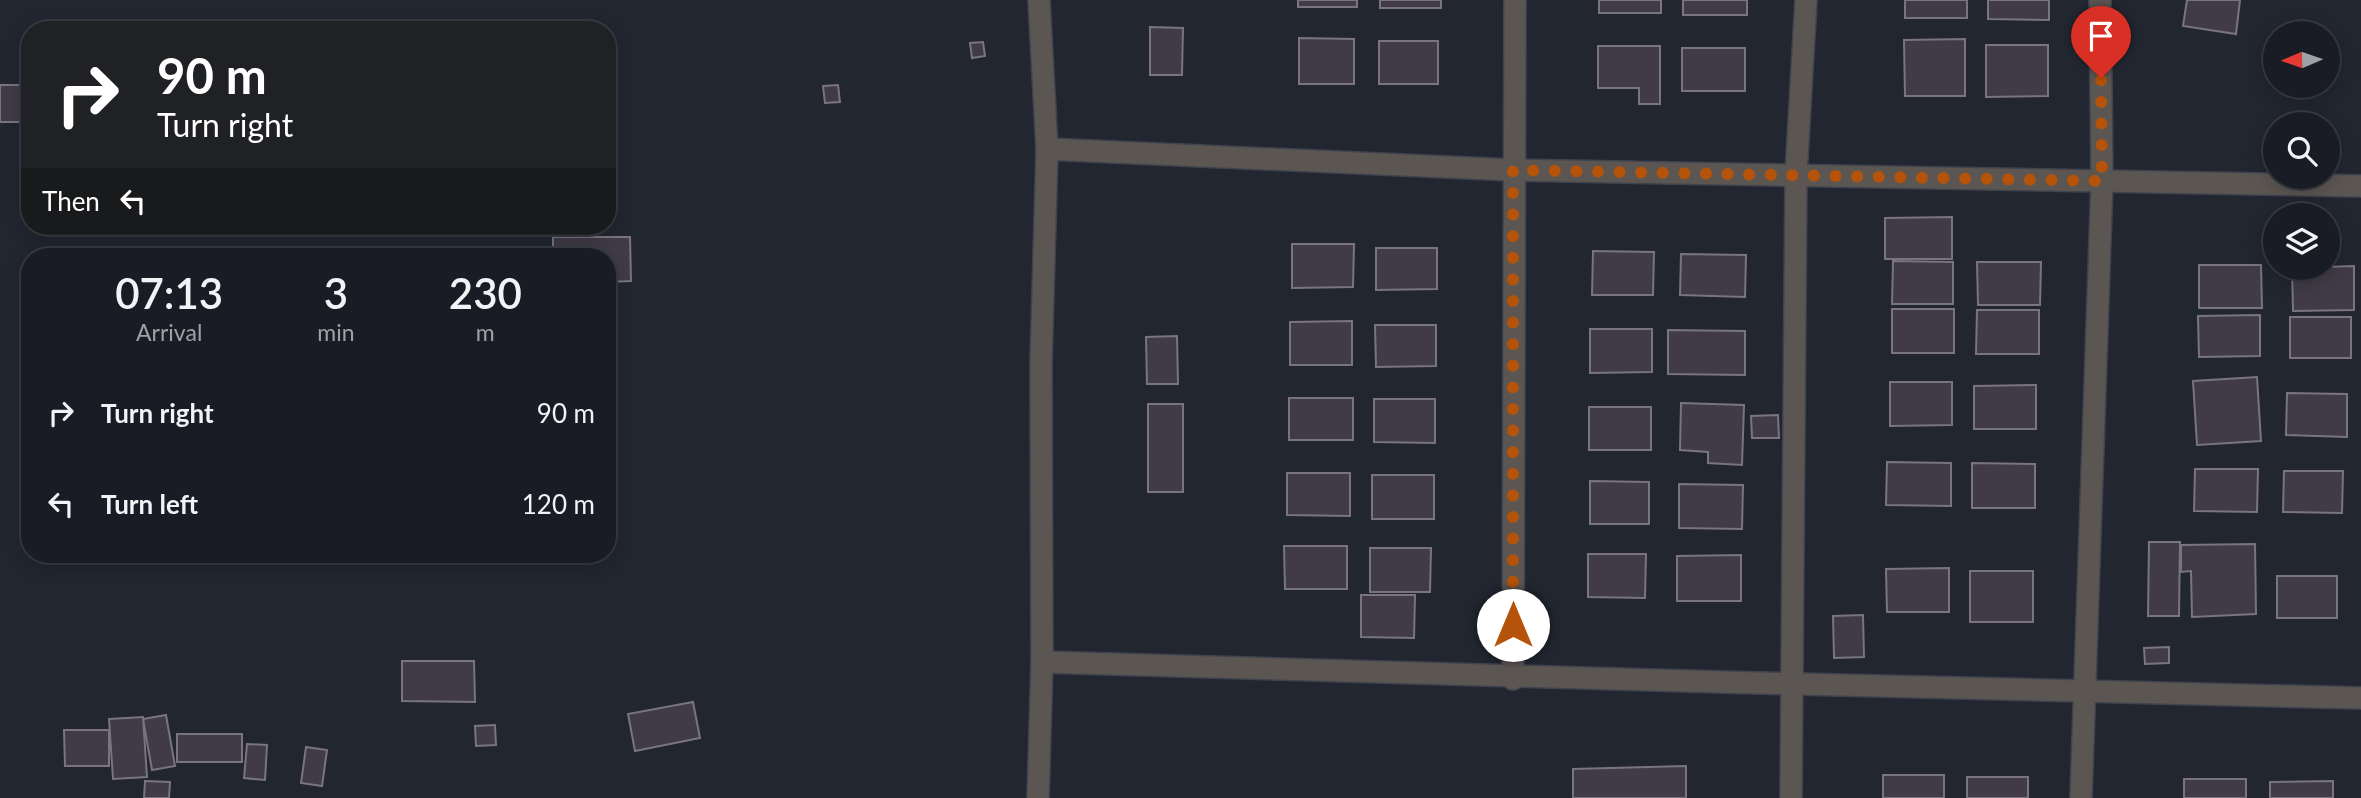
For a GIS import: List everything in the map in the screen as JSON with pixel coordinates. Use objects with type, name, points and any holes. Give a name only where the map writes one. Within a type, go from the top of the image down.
[{"type":"street","points":[[1038,798],[1042,662],[1041,364],[1046,149],[1039,0]]},
{"type":"street","points":[[1513,679],[1515,0]]},
{"type":"street","points":[[1791,798],[1796,176],[1806,0]]},
{"type":"street","points":[[2081,798],[2102,181],[2100,0]]},
{"type":"street","points":[[1046,149],[1513,170],[2361,186]]},
{"type":"street","points":[[1042,662],[1513,679],[1792,681],[2361,698]]},
{"type":"building","points":[[1298,0],[1357,0],[1357,7],[1298,7]]},
{"type":"building","points":[[1380,0],[1441,0],[1441,8],[1380,8]]},
{"type":"building","points":[[1599,0],[1661,0],[1661,13],[1599,13]]},
{"type":"building","points":[[1683,0],[1747,0],[1747,15],[1683,15]]},
{"type":"building","points":[[1905,0],[1967,0],[1967,18],[1905,18]]},
{"type":"building","points":[[1988,0],[2049,0],[2049,20],[1988,19]]},
{"type":"building","points":[[2187,0],[2240,0],[2236,34],[2183,26]]},
{"type":"building","points":[[1150,27],[1183,28],[1182,75],[1150,75]]},
{"type":"building","points":[[1299,38],[1354,39],[1354,84],[1299,84]]},
{"type":"building","points":[[1965,39],[1965,96],[1905,96],[1904,40]]},
{"type":"building","points":[[1379,41],[1438,41],[1438,84],[1379,84]]},
{"type":"building","points":[[983,42],[985,56],[972,58],[970,43]]},
{"type":"building","points":[[1986,45],[2048,45],[2048,96],[1986,97]]},
{"type":"building","points":[[1598,46],[1660,46],[1660,104],[1639,104],[1639,88],[1598,88]]},
{"type":"building","points":[[1682,48],[1745,48],[1745,91],[1682,91]]},
{"type":"building","points":[[0,85],[20,85],[20,122],[0,122]]},
{"type":"building","points":[[838,85],[840,102],[825,103],[823,86]]},
{"type":"building","points":[[1952,217],[1952,259],[1885,259],[1885,218]]},
{"type":"building","points":[[553,237],[630,237],[631,281],[616,282],[616,248],[553,248]]},
{"type":"building","points":[[1292,244],[1354,244],[1353,287],[1292,288]]},
{"type":"building","points":[[1376,248],[1437,248],[1437,289],[1376,290]]},
{"type":"building","points":[[1593,251],[1654,252],[1653,295],[1592,295]]},
{"type":"building","points":[[1681,254],[1746,255],[1745,297],[1680,295]]},
{"type":"building","points":[[1893,261],[1953,262],[1953,304],[1892,304]]},
{"type":"building","points":[[1977,262],[2041,262],[2040,305],[1978,305]]},
{"type":"building","points":[[2199,265],[2261,265],[2262,308],[2199,308]]},
{"type":"building","points":[[2340,266],[2354,266],[2354,310],[2293,311],[2292,280],[2340,280]]},
{"type":"building","points":[[1892,309],[1954,309],[1954,353],[1892,353]]},
{"type":"building","points":[[1977,310],[2039,310],[2039,354],[1976,354]]},
{"type":"building","points":[[2260,315],[2260,356],[2199,357],[2198,316]]},
{"type":"building","points":[[2290,317],[2351,317],[2351,358],[2290,358]]},
{"type":"building","points":[[1352,321],[1352,365],[1290,365],[1290,322]]},
{"type":"building","points":[[1375,325],[1436,325],[1436,366],[1376,367]]},
{"type":"building","points":[[1590,329],[1652,329],[1652,372],[1590,373]]},
{"type":"building","points":[[1668,330],[1745,331],[1745,375],[1668,374]]},
{"type":"building","points":[[1177,336],[1178,384],[1147,384],[1146,337]]},
{"type":"building","points":[[2257,377],[2261,441],[2197,445],[2193,381]]},
{"type":"building","points":[[1890,382],[1952,382],[1952,425],[1890,426]]},
{"type":"building","points":[[2036,385],[2036,429],[1974,429],[1974,386]]},
{"type":"building","points":[[2287,393],[2347,394],[2347,437],[2286,435]]},
{"type":"building","points":[[1289,398],[1353,398],[1353,440],[1289,440]]},
{"type":"building","points":[[1374,399],[1435,399],[1435,443],[1374,442]]},
{"type":"building","points":[[1681,403],[1744,405],[1742,465],[1708,463],[1708,452],[1680,450]]},
{"type":"building","points":[[1148,404],[1183,404],[1183,492],[1148,492]]},
{"type":"building","points":[[1589,407],[1651,407],[1651,450],[1589,450]]},
{"type":"building","points":[[1778,415],[1779,438],[1752,438],[1751,416]]},
{"type":"building","points":[[1887,462],[1951,463],[1951,506],[1886,505]]},
{"type":"building","points":[[1972,463],[2035,464],[2035,508],[1972,508]]},
{"type":"building","points":[[2195,469],[2258,469],[2257,512],[2194,511]]},
{"type":"building","points":[[2284,471],[2343,471],[2342,513],[2283,512]]},
{"type":"building","points":[[1287,473],[1350,473],[1350,516],[1287,515]]},
{"type":"building","points":[[1372,475],[1434,475],[1434,519],[1372,519]]},
{"type":"building","points":[[1590,481],[1649,482],[1649,524],[1590,524]]},
{"type":"building","points":[[1679,484],[1743,485],[1742,529],[1679,528]]},
{"type":"building","points":[[2149,542],[2180,542],[2179,616],[2148,616]]},
{"type":"building","points":[[2255,544],[2256,614],[2192,617],[2191,571],[2181,572],[2181,545]]},
{"type":"building","points":[[1284,546],[1347,546],[1347,589],[1285,589]]},
{"type":"building","points":[[1370,548],[1431,548],[1430,592],[1370,592]]},
{"type":"building","points":[[1588,554],[1646,554],[1645,598],[1588,597]]},
{"type":"building","points":[[1741,555],[1741,601],[1677,601],[1677,556]]},
{"type":"building","points":[[1949,568],[1949,612],[1887,612],[1886,569]]},
{"type":"building","points":[[1970,571],[2033,571],[2033,622],[1970,622]]},
{"type":"building","points":[[2277,576],[2337,576],[2337,618],[2277,618]]},
{"type":"building","points":[[1361,595],[1415,595],[1414,638],[1361,637]]},
{"type":"building","points":[[1863,615],[1864,657],[1834,658],[1833,616]]},
{"type":"building","points":[[2169,647],[2169,663],[2145,664],[2144,648]]},
{"type":"building","points":[[402,661],[474,661],[475,702],[402,701]]},
{"type":"building","points":[[693,702],[700,738],[635,751],[628,714]]},
{"type":"building","points":[[166,715],[175,766],[152,770],[143,719]]},
{"type":"building","points":[[143,717],[147,777],[113,779],[109,719]]},
{"type":"building","points":[[495,725],[496,745],[476,746],[475,726]]},
{"type":"building","points":[[64,730],[109,730],[109,766],[65,766]]},
{"type":"building","points":[[177,734],[242,734],[242,762],[177,762]]},
{"type":"building","points":[[247,744],[267,745],[265,780],[244,778]]},
{"type":"building","points":[[306,747],[327,750],[322,786],[301,783]]},
{"type":"building","points":[[1686,766],[1686,798],[1573,798],[1573,769]]},
{"type":"building","points":[[1883,775],[1944,775],[1944,798],[1883,798]]},
{"type":"building","points":[[1967,777],[2028,777],[2028,798],[1967,798]]},
{"type":"building","points":[[2184,779],[2246,779],[2246,798],[2184,798]]},
{"type":"building","points":[[145,781],[170,782],[169,798],[144,798]]},
{"type":"building","points":[[2333,781],[2333,798],[2270,798],[2270,782]]},
{"type":"route","points":[[1513,625],[1513,170],[2102,181],[2101,78]]}]
